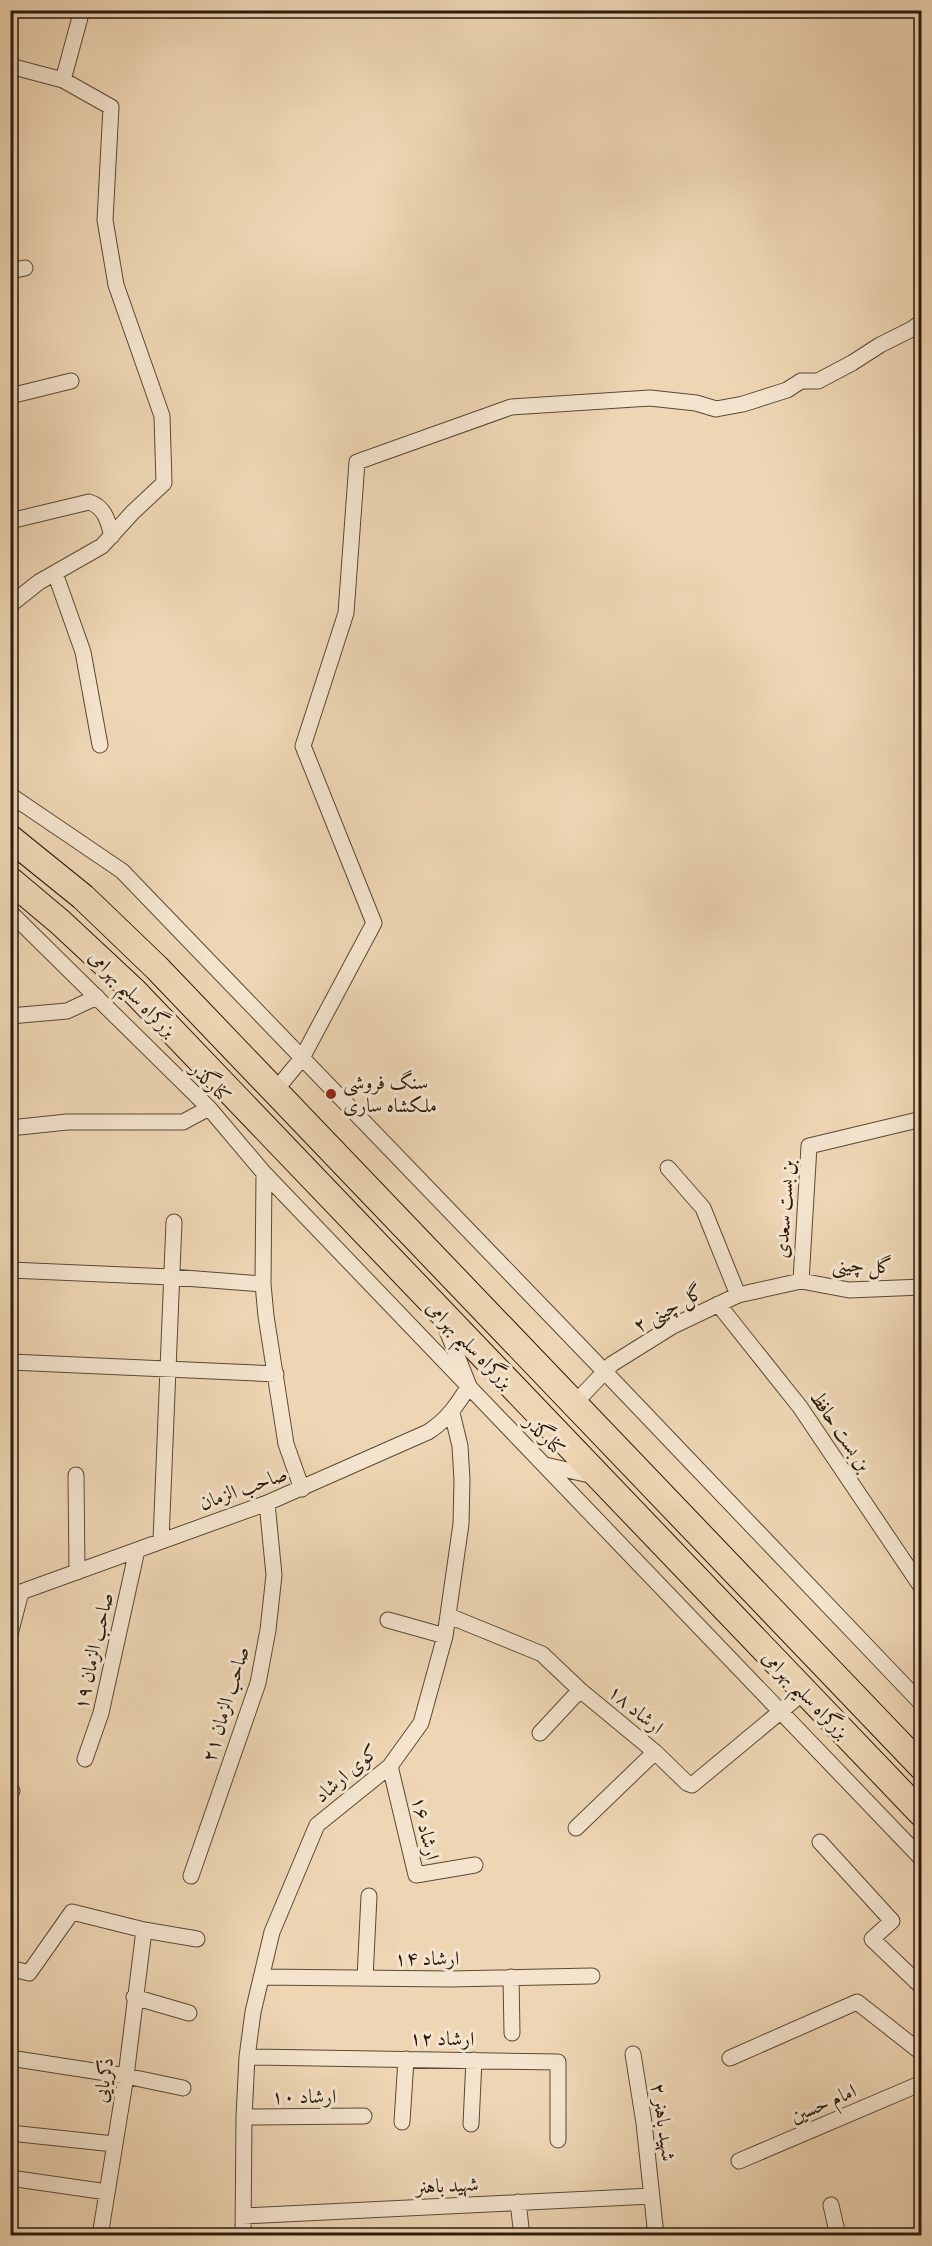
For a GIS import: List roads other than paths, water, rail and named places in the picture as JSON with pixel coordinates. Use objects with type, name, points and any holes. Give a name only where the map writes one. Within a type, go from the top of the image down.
[{"type":"highway","name":"بزرگراه سلیم بهرامی","points":[[10,838],[82,897],[157,968],[921,1767]]},
{"type":"highway","name":"بزرگراه سلیم بهرامی","points":[[10,880],[60,922],[134,991],[921,1814]]},
{"type":"street","points":[[10,16],[12,10]]},
{"type":"street","points":[[63,80],[82,10]]},
{"type":"street","points":[[10,66],[63,80],[111,106],[105,220],[116,285],[162,416],[164,483],[102,546],[39,582],[10,605]]},
{"type":"street","points":[[275,1091],[302,1058],[374,923],[303,746],[346,613],[357,462],[511,406],[650,398],[696,403],[716,409],[743,404],[787,390],[801,381],[818,381],[921,322]]},
{"type":"street","points":[[10,396],[71,381]]},
{"type":"street","points":[[10,521],[89,502],[98,505],[108,519],[112,536]]},
{"type":"street","points":[[55,573],[83,652],[100,745]]},
{"type":"street","points":[[10,795],[122,872],[605,1372],[921,1704]]},
{"type":"street","name":"کنارگذر","points":[[10,912],[209,1108],[264,1173],[921,1859]]},
{"type":"street","points":[[10,1016],[67,1011],[97,997]]},
{"type":"street","points":[[10,1128],[67,1122],[183,1122],[209,1108]]},
{"type":"street","name":"بن بست سعدی","points":[[801,1281],[809,1146],[921,1119]]},
{"type":"street","points":[[668,1168],[703,1208],[738,1295]]},
{"type":"street","points":[[264,1173],[263,1284],[266,1316],[286,1444],[302,1489]]},
{"type":"street","points":[[160,1540],[174,1222]]},
{"type":"street","points":[[10,1270],[171,1277],[263,1284]]},
{"type":"street","name":"گل چینی ۲","points":[[573,1405],[612,1364],[673,1326],[738,1295],[801,1281]]},
{"type":"street","name":"گل چینی","points":[[801,1281],[849,1290],[921,1287]]},
{"type":"street","name":"بن بست حافظ","points":[[718,1304],[800,1407],[921,1588]]},
{"type":"street","points":[[439,1312],[469,1386]]},
{"type":"street","points":[[10,1362],[276,1374]]},
{"type":"street","name":"صاحب الزمان","points":[[16,1593],[267,1503],[428,1432],[452,1413],[469,1386]]},
{"type":"street","name":"کوی ارشاد","points":[[243,2235],[247,2057],[253,2012],[272,1932],[317,1825],[390,1766],[421,1723],[445,1636],[460,1524],[462,1480],[460,1446],[452,1413]]},
{"type":"street","points":[[544,1465],[597,1476]]},
{"type":"street","points":[[76,1475],[77,1572]]},
{"type":"street","name":"صاحب الزمان ۲۱","points":[[191,1876],[258,1683],[268,1630],[274,1575],[267,1503]]},
{"type":"street","name":"صاحب الزمان ۱۹","points":[[85,1759],[101,1713],[137,1550]]},
{"type":"street","points":[[10,1634],[16,1593]]},
{"type":"street","name":"ارشاد ۱۸","points":[[449,1616],[542,1654],[580,1690],[656,1752],[687,1784],[692,1785],[781,1713]]},
{"type":"street","points":[[388,1620],[445,1636]]},
{"type":"street","points":[[540,1733],[580,1690]]},
{"type":"street","points":[[781,1713],[804,1692]]},
{"type":"street","points":[[576,1828],[656,1752]]},
{"type":"street","name":"ارشاد ۱۶","points":[[390,1766],[416,1875],[476,1865]]},
{"type":"street","points":[[820,1842],[892,1921],[872,1939],[921,1987]]},
{"type":"street","points":[[365,1978],[369,1896]]},
{"type":"street","points":[[10,1968],[29,1973],[72,1912],[144,1930],[197,1939]]},
{"type":"street","name":"ذکریایی","points":[[100,2235],[126,2076],[144,1930]]},
{"type":"street","name":"ارشاد ۱۴","points":[[261,1977],[592,1976]]},
{"type":"street","points":[[511,1977],[512,2033]]},
{"type":"street","points":[[134,1997],[189,2013]]},
{"type":"street","points":[[730,2058],[857,2002],[921,2053]]},
{"type":"street","name":"شهید باهنر ۲","points":[[633,2054],[644,2123],[656,2235]]},
{"type":"street","name":"ارشاد ۱۲","points":[[247,2057],[558,2062],[558,2140]]},
{"type":"street","points":[[10,2058],[126,2076],[183,2088]]},
{"type":"street","points":[[402,2122],[406,2059]]},
{"type":"street","points":[[471,2124],[474,2060]]},
{"type":"street","name":"امام حسین","points":[[740,2161],[921,2084]]},
{"type":"street","name":"ارشاد ۱۰","points":[[244,2117],[364,2116]]},
{"type":"street","points":[[10,2133],[114,2144]]},
{"type":"street","points":[[10,2178],[107,2192]]},
{"type":"street","name":"شهید باهنر","points":[[243,2216],[652,2196]]},
{"type":"street","points":[[518,2202],[522,2235]]},
{"type":"street","points":[[831,2205],[838,2235]]},
{"type":"place","name":"سنگ فروشی ملکشاه ساری","points":[[331,1094]]}]
